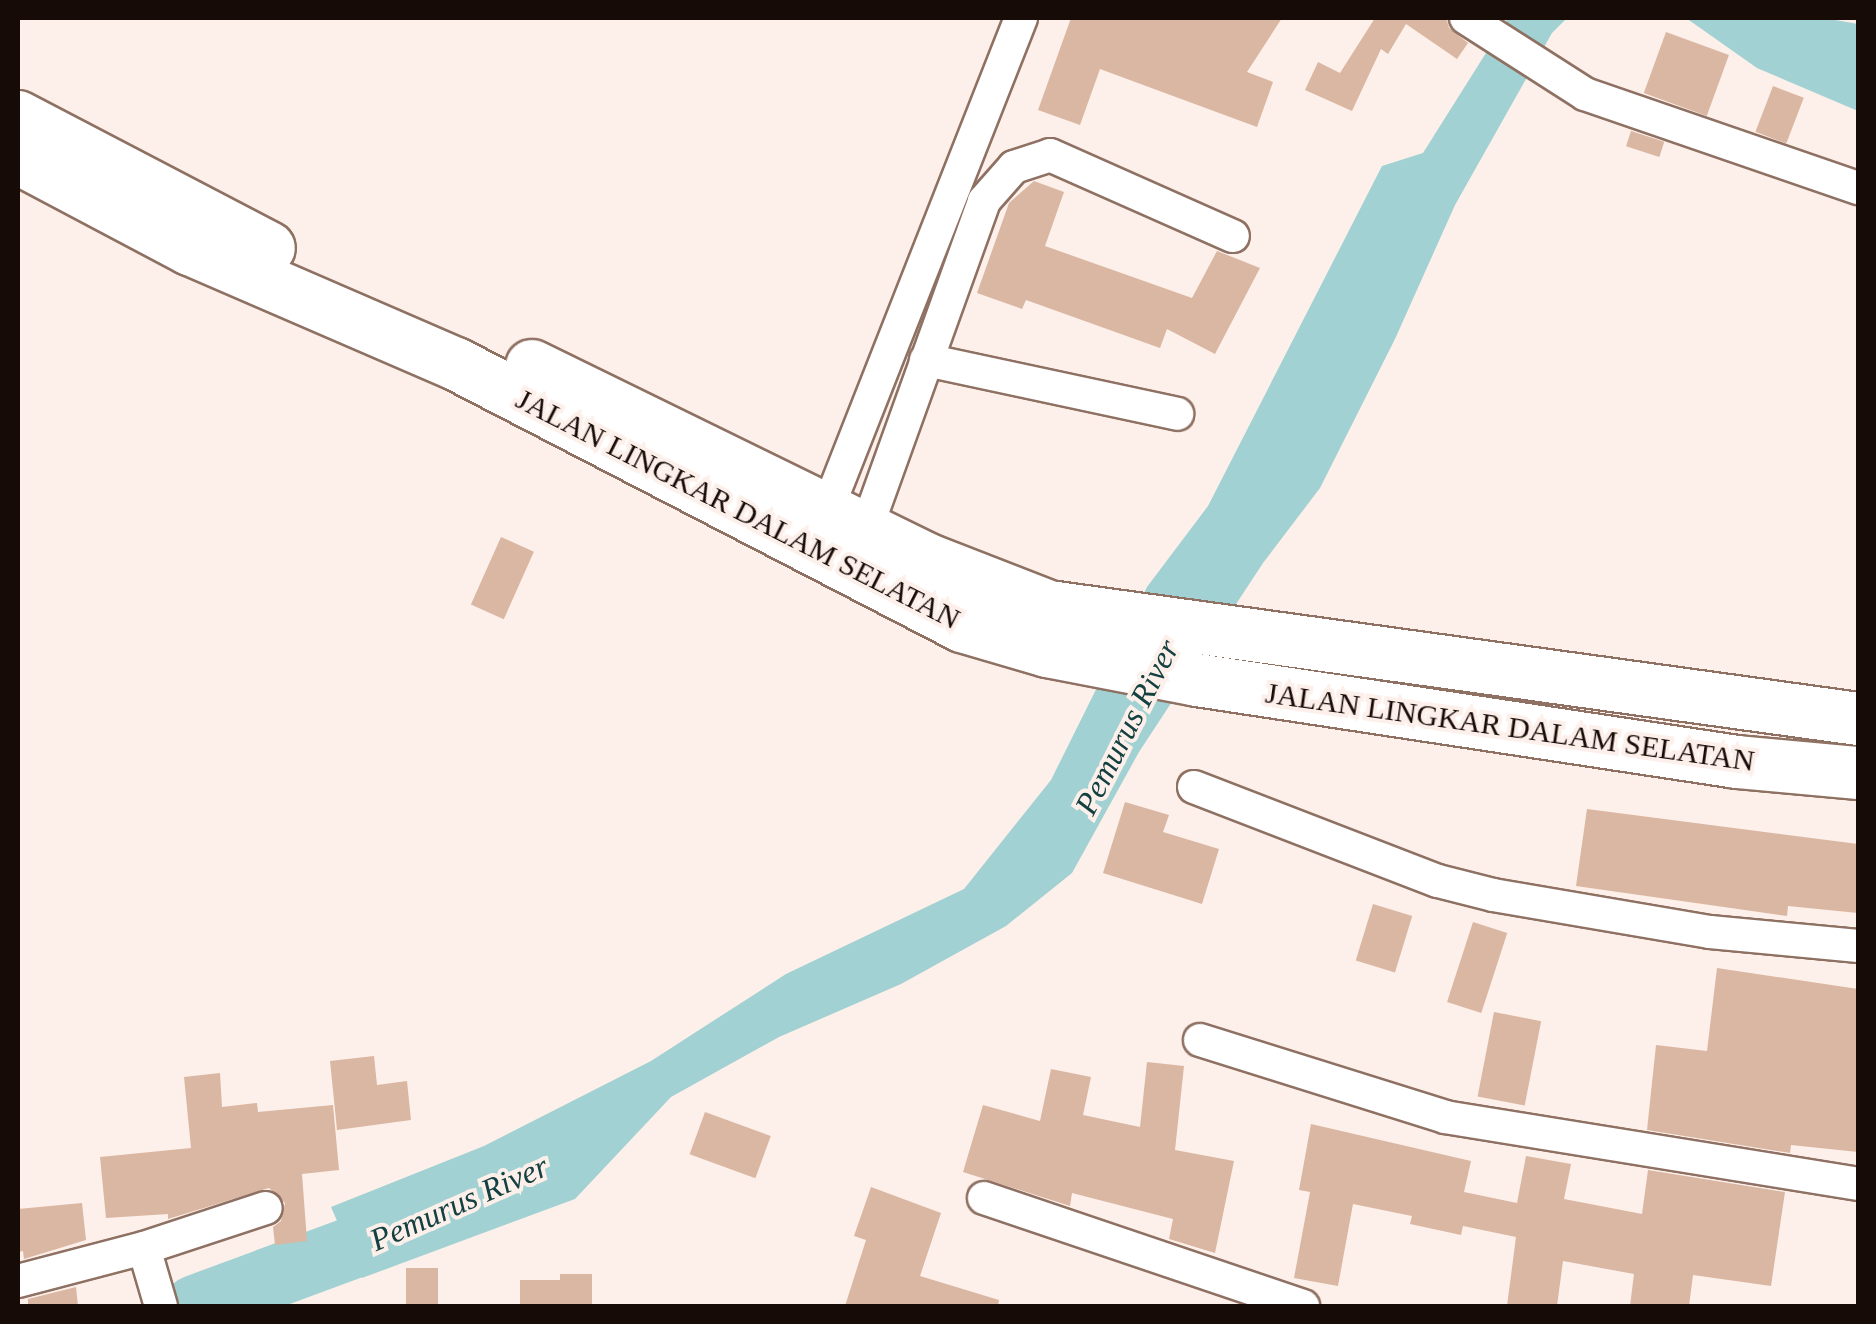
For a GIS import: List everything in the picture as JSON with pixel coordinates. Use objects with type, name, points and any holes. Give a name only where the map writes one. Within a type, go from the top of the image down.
[{"type":"main road","name":"JALAN LINGKAR DALAM SELATAN","points":[[18,117],[254,242],[468,335],[848,536]]},
{"type":"main road","name":"JALAN LINGKAR DALAM SELATAN","points":[[18,158],[190,248],[848,536],[986,586],[1048,629],[1294,695],[1737,762],[1858,773]]},
{"type":"main road","name":"JALAN LINGKAR DALAM SELATAN","points":[[1048,629],[1305,643],[1858,719]]},
{"type":"main road","points":[[1737,762],[1742,704]]},
{"type":"street","points":[[848,536],[1021,18]]},
{"type":"street","points":[[1477,26],[1585,94],[1858,188]]},
{"type":"street","points":[[848,536],[926,360],[984,200],[999,179],[1031,160],[1050,155],[1233,236]]},
{"type":"street","points":[[926,360],[1177,414]]},
{"type":"street","points":[[1194,787],[1438,881],[1493,895],[1710,932],[1858,946]]},
{"type":"street","points":[[1200,1040],[1462,1121],[1858,1184]]},
{"type":"street","points":[[984,1198],[1303,1306]]},
{"type":"street","points":[[18,1281],[152,1278],[266,1208]]},
{"type":"water","points":[[1508,18],[1567,18],[1552,33],[1455,205],[1395,339],[1320,488],[1263,563],[1139,752],[1072,873],[1006,926],[901,984],[779,1037],[671,1097],[575,1199],[362,1278],[331,1207],[484,1146],[651,1061],[786,974],[964,889],[1051,780],[1147,587],[1208,506],[1382,166],[1423,153]]},
{"type":"water","points":[[1686,18],[1824,18],[1858,24],[1858,111],[1757,68]]},
{"type":"building","points":[[1071,18],[1282,18],[1247,72],[1273,82],[1257,127],[1100,69],[1080,125],[1038,110]]},
{"type":"building","points":[[1375,18],[1446,18],[1449,28],[1468,43],[1457,59],[1406,24],[1388,54],[1381,49],[1352,111],[1305,90],[1318,62],[1340,73]]},
{"type":"building","points":[[1666,32],[1729,55],[1707,116],[1644,93]]},
{"type":"building","points":[[1773,86],[1804,98],[1786,144],[1755,132]]},
{"type":"building","points":[[1631,131],[1664,142],[1659,157],[1626,146]]},
{"type":"building","points":[[1034,181],[1064,192],[1045,246],[1192,298],[1217,251],[1260,268],[1215,354],[1167,329],[1160,348],[1026,300],[1022,309],[977,293],[1009,203]]},
{"type":"building","points":[[501,537],[534,552],[504,619],[471,605]]},
{"type":"building","points":[[1125,802],[1169,815],[1163,832],[1219,849],[1202,904],[1103,873]]},
{"type":"building","points":[[1587,809],[1858,844],[1858,913],[1788,906],[1787,916],[1576,886]]},
{"type":"building","points":[[1373,904],[1412,916],[1395,972],[1356,960]]},
{"type":"building","points":[[1473,922],[1507,933],[1481,1013],[1447,1002]]},
{"type":"building","points":[[1717,968],[1858,989],[1858,1152],[1791,1145],[1790,1153],[1647,1130],[1656,1045],[1707,1051]]},
{"type":"building","points":[[1494,1012],[1541,1021],[1525,1106],[1478,1096]]},
{"type":"building","points":[[374,1056],[377,1085],[407,1081],[411,1120],[337,1130],[330,1061]]},
{"type":"building","points":[[1147,1062],[1184,1066],[1175,1150],[1234,1161],[1215,1253],[1169,1239],[1173,1219],[1072,1193],[1070,1206],[963,1172],[983,1105],[1040,1121],[1051,1069],[1091,1077],[1083,1115],[1140,1127]]},
{"type":"building","points":[[220,1073],[222,1107],[257,1103],[258,1112],[333,1105],[339,1170],[302,1174],[307,1241],[275,1245],[273,1227],[281,1221],[285,1203],[269,1188],[168,1219],[168,1214],[106,1218],[100,1157],[191,1148],[184,1077]]},
{"type":"building","points":[[705,1112],[771,1136],[755,1178],[690,1154]]},
{"type":"building","points":[[1311,1124],[1471,1161],[1464,1192],[1517,1203],[1526,1156],[1571,1164],[1564,1199],[1642,1214],[1648,1170],[1785,1192],[1771,1286],[1693,1275],[1689,1306],[1630,1306],[1634,1274],[1563,1261],[1557,1306],[1507,1306],[1516,1237],[1463,1226],[1461,1235],[1410,1224],[1412,1216],[1353,1204],[1338,1286],[1294,1278],[1310,1192],[1299,1190]]},
{"type":"building","points":[[871,1187],[941,1213],[920,1276],[999,1300],[998,1306],[845,1306],[866,1240],[854,1236]]},
{"type":"building","points":[[82,1203],[86,1240],[24,1259],[23,1251],[18,1252],[18,1209]]},
{"type":"building","points":[[406,1268],[438,1268],[438,1306],[406,1306]]},
{"type":"building","points":[[560,1274],[592,1274],[592,1306],[520,1306],[520,1280],[560,1280]]},
{"type":"building","points":[[76,1287],[78,1306],[28,1306],[28,1299]]},
{"type":"waterway","name":"Pemurus River","points":[[195,1306],[427,1220]]}]
